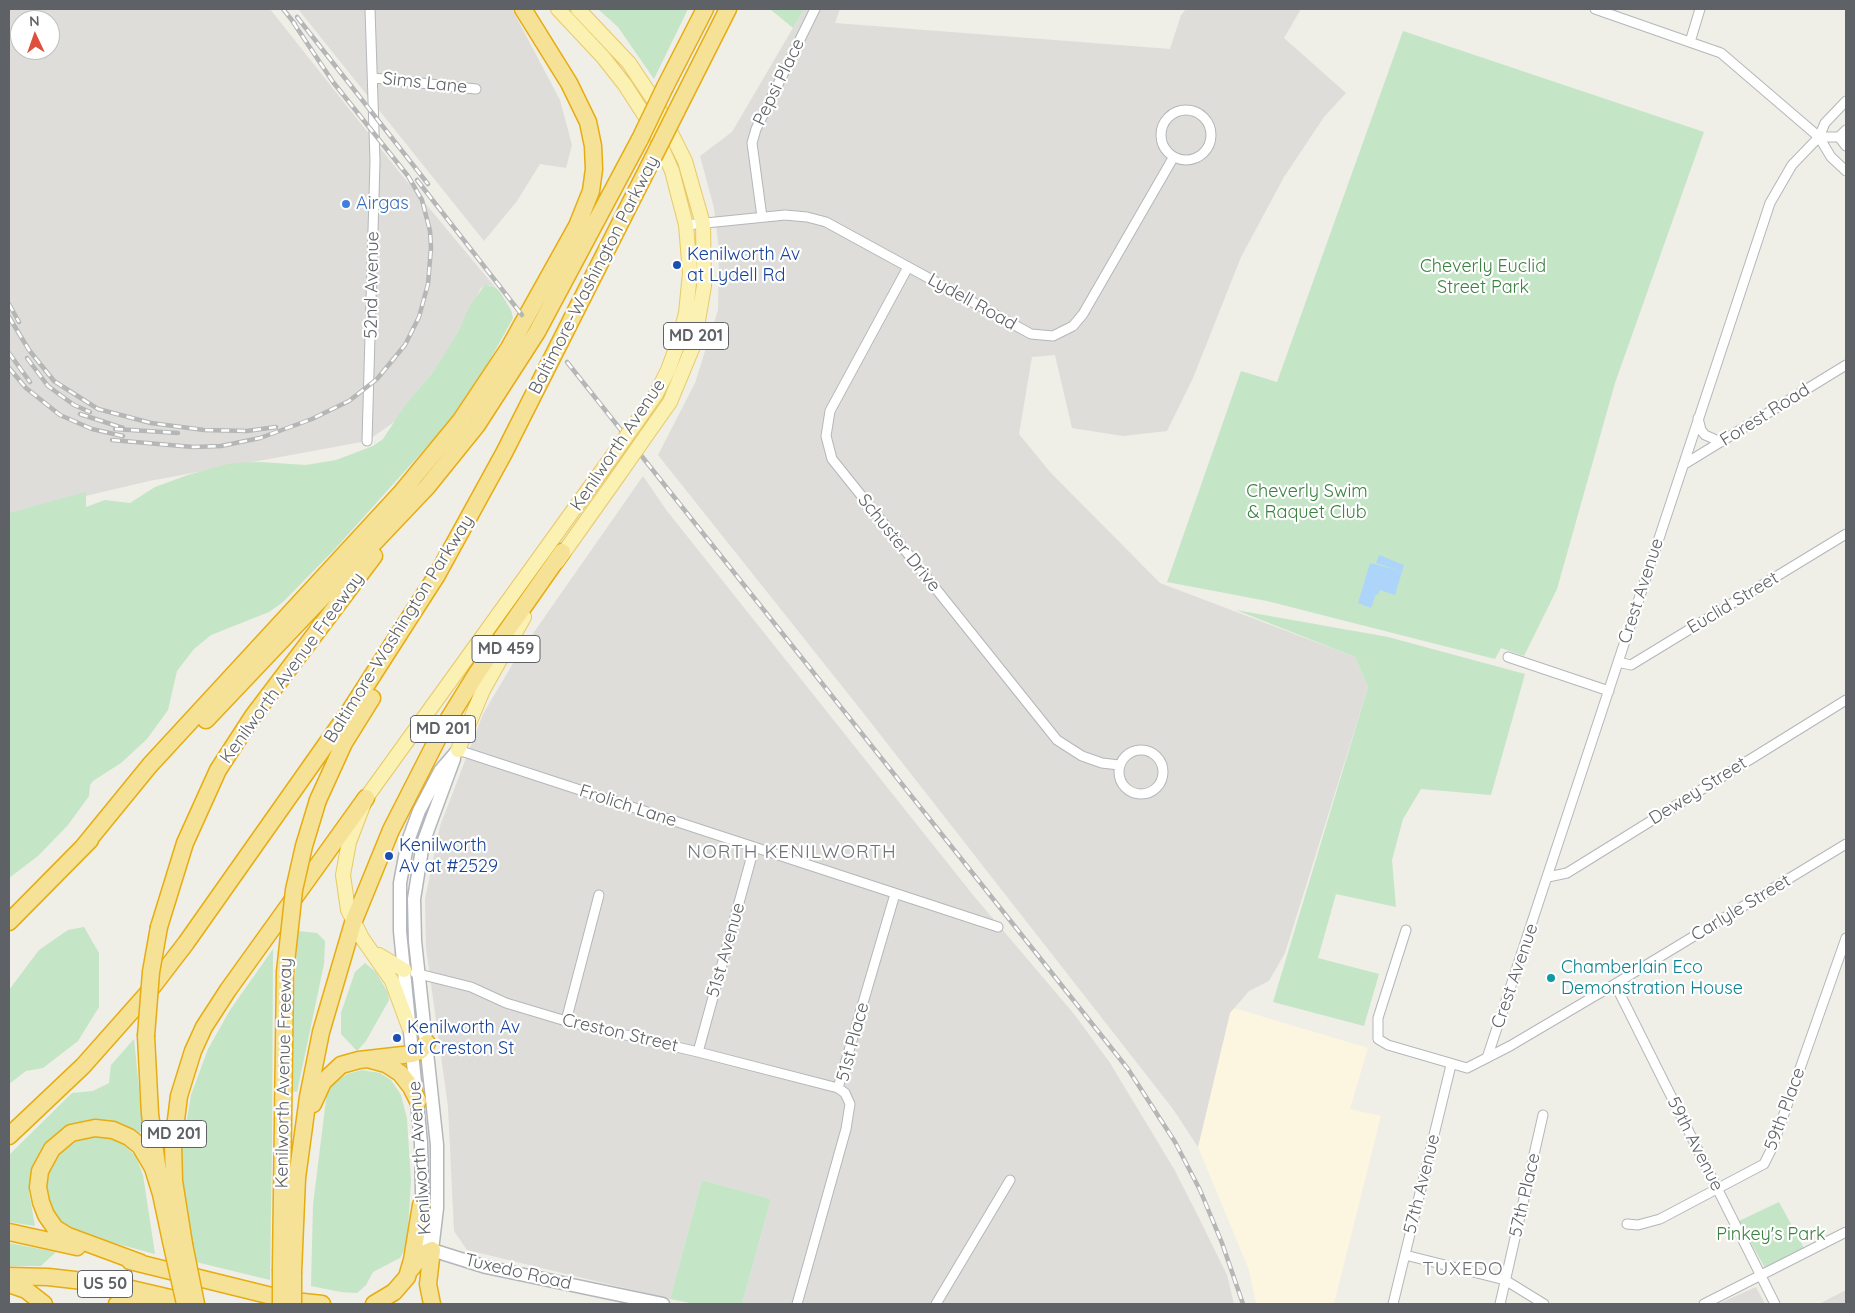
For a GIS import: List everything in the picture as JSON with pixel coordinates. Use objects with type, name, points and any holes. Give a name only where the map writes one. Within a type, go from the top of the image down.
[{"type":"highway","points":[[83,847],[150,765],[400,494],[452,431],[509,348],[577,226],[591,191],[594,169],[593,146],[588,122],[569,83],[523,9]]},
{"type":"highway","name":"Baltimore-Washington Parkway","points":[[9,922],[427,487],[477,425],[521,360],[593,231],[705,9]]},
{"type":"highway","name":"Baltimore-Washington Parkway","points":[[9,1136],[100,1048],[170,964],[329,742],[437,575],[504,453],[728,9]]},
{"type":"highway","name":"Kenilworth Avenue Freeway","points":[[185,1304],[178,1243],[162,1194],[150,1114],[146,1036],[150,980],[159,927],[174,874],[204,799],[231,750],[262,704],[427,487]]},
{"type":"highway","name":"MD 201","points":[[287,1270],[303,1129],[321,1032],[353,923],[395,822],[443,728],[477,673],[562,552]]},
{"type":"highway","name":"Kenilworth Avenue Freeway","points":[[292,1303],[287,1270],[285,972],[295,883],[318,800],[344,743],[403,646],[437,575]]},
{"type":"highway","name":"MD 201","points":[[198,1304],[178,1243],[173,1144],[179,1096],[193,1051],[219,1003],[366,798]]},
{"type":"highway","points":[[303,1129],[316,1096],[326,1078],[341,1065],[359,1060],[412,1054],[420,1051],[427,1043]]},
{"type":"highway","points":[[359,1060],[381,1062],[396,1070],[408,1082],[418,1101]]},
{"type":"highway","points":[[140,1263],[68,1236],[55,1228],[46,1215],[41,1202],[38,1187],[40,1171],[52,1149],[71,1134],[95,1128],[113,1130],[140,1146],[153,1168],[162,1194]]},
{"type":"highway","points":[[410,1271],[421,1205]]},
{"type":"highway","name":"US 50","points":[[9,1232],[140,1263],[292,1303]]},
{"type":"highway","points":[[374,1304],[394,1292],[418,1258],[432,1250]]},
{"type":"highway","points":[[432,1250],[428,1284],[432,1304]]},
{"type":"highway","name":"US 50","points":[[9,1276],[48,1277],[103,1283],[198,1304]]},
{"type":"highway","points":[[9,1284],[26,1290],[44,1304]]},
{"type":"highway","points":[[117,1304],[136,1300],[177,1304]]},
{"type":"highway","points":[[292,1303],[322,1304]]},
{"type":"main road","name":"Kenilworth Avenue","points":[[409,1027],[396,988],[353,923],[344,896],[343,867],[346,851],[366,798],[612,458],[656,394],[668,370],[684,322],[690,273],[686,225],[672,171],[654,130],[624,85],[602,57],[558,9]]},
{"type":"main road","name":"Kenilworth Avenue","points":[[432,1250],[437,1208],[438,1156],[413,917],[418,867],[432,816],[489,678],[562,552],[670,402],[694,344],[704,286],[703,224],[685,161],[657,106],[629,64],[578,9]]},
{"type":"main road","name":"Kenilworth Avenue","points":[[432,1250],[424,1242],[422,1233],[418,1101],[409,1027],[399,908],[401,873],[407,846],[428,792],[440,770],[458,750]]},
{"type":"main road","points":[[372,950],[404,970]]},
{"type":"main road","name":"Tuxedo Road","points":[[432,1250],[491,1268],[662,1304]]},
{"type":"street","name":"52nd Avenue","points":[[367,441],[375,161],[374,78],[370,9]]},
{"type":"street","name":"Pepsi Place","points":[[762,217],[752,143],[756,129],[815,9]]},
{"type":"street","points":[[1595,9],[1722,53],[1801,124],[1819,137],[1831,156],[1846,171]]},
{"type":"street","points":[[1690,42],[1700,9]]},
{"type":"street","name":"Sims Lane","points":[[374,78],[476,89]]},
{"type":"street","name":"Crest Avenue","points":[[1487,1058],[1770,203],[1792,165],[1819,137],[1824,123],[1846,101]]},
{"type":"street","points":[[1180,110],[1195,112],[1201,115],[1210,128],[1210,143],[1207,150],[1195,159],[1188,161],[1173,158],[1167,153],[1160,139],[1162,124],[1173,113],[1180,110]]},
{"type":"street","points":[[1839,138],[1846,130]]},
{"type":"street","points":[[1819,137],[1839,138],[1846,146]]},
{"type":"street","name":"Lydell Road","points":[[686,225],[785,215],[807,217],[826,222],[1031,334],[1053,336],[1073,326],[1083,314],[1173,158]]},
{"type":"street","name":"Schuster Drive","points":[[908,267],[830,411],[826,436],[832,460],[1057,740],[1082,756],[1119,764]]},
{"type":"street","name":"Forest Road","points":[[1683,465],[1846,365]]},
{"type":"street","points":[[1698,418],[1701,430],[1705,435],[1721,442]]},
{"type":"street","name":"Euclid Street","points":[[1618,662],[1630,665],[1846,534]]},
{"type":"street","points":[[1508,657],[1609,691]]},
{"type":"street","name":"Dewey Street","points":[[1548,877],[1567,873],[1846,700]]},
{"type":"street","points":[[1139,749],[1151,752],[1160,760],[1163,767],[1161,781],[1157,787],[1148,793],[1138,794],[1130,792],[1122,785],[1119,778],[1119,764],[1123,757],[1131,751],[1139,749]]},
{"type":"street","name":"Frolich Lane","points":[[458,750],[998,927]]},
{"type":"street","name":"Carlyle Street","points":[[1406,930],[1378,1018],[1378,1039],[1388,1045],[1451,1065],[1467,1068],[1615,984],[1846,844]]},
{"type":"street","name":"51st Avenue","points":[[698,1052],[754,848]]},
{"type":"street","name":"51st Place","points":[[797,1304],[849,1115],[849,1098],[838,1088],[895,894]]},
{"type":"street","points":[[566,1021],[599,895]]},
{"type":"street","name":"59th Place","points":[[1627,1224],[1647,1223],[1660,1219],[1758,1169],[1769,1156],[1846,938]]},
{"type":"street","name":"Creston Street","points":[[404,970],[471,987],[506,1003],[566,1021],[838,1088]]},
{"type":"street","name":"59th Avenue","points":[[1615,984],[1775,1304]]},
{"type":"street","name":"57th Avenue","points":[[1393,1304],[1451,1065]]},
{"type":"street","name":"57th Place","points":[[1500,1304],[1543,1115]]},
{"type":"street","points":[[936,1304],[1010,1180]]},
{"type":"street","points":[[1704,1304],[1846,1232]]},
{"type":"street","points":[[1405,1255],[1505,1280],[1544,1304]]},
{"type":"shaded area","points":[[9,9],[270,9],[400,173],[495,287],[489,285],[481,288],[458,332],[433,372],[406,404],[397,420],[367,441],[149,481],[9,514]]},
{"type":"shaded area","points":[[298,9],[512,9],[560,100],[572,145],[566,168],[540,164],[517,201],[484,241]]},
{"type":"shaded area","points":[[804,9],[840,9],[835,23],[1170,49],[1181,15],[1186,9],[1301,9],[1284,38],[1346,93],[1324,117],[1284,177],[1241,257],[1193,378],[1167,431],[1123,436],[1072,428],[1055,355],[1032,357],[1019,434],[1050,472],[1160,583],[1355,657],[1368,687],[1285,953],[1269,981],[1249,991],[1230,1013],[1198,1147],[1173,1109],[861,710],[658,455],[695,383],[718,310],[719,250],[714,208],[700,156],[732,132]]},
{"type":"shaded area","points":[[643,476],[667,511],[973,895],[1074,1014],[1110,1063],[1174,1169],[1227,1275],[1234,1304],[742,1304],[771,1199],[702,1180],[670,1299],[467,1250],[454,1231],[448,1107],[426,948],[425,899],[440,826],[483,714],[518,655]]},
{"type":"shaded area","points":[[1234,1008],[1368,1048],[1350,1109],[1381,1116],[1334,1304],[1256,1304],[1249,1270],[1198,1147],[1230,1013]]},
{"type":"shaded area","points":[[1756,1287],[1765,1304],[1718,1304]]},
{"type":"shaded area","points":[[1846,1290],[1846,1304],[1819,1304]]},
{"type":"green space","points":[[598,9],[688,9],[654,79],[618,27]]},
{"type":"green space","points":[[770,9],[804,9],[793,28]]},
{"type":"green space","name":"Cheverly Euclid Street Park","points":[[1403,31],[1704,132],[1615,383],[1557,589],[1524,656],[1501,648],[1495,659],[1267,601],[1167,582],[1241,371],[1277,382]]},
{"type":"green space","points":[[485,285],[495,287],[500,292],[511,310],[513,318],[480,378],[448,423],[334,550],[283,602],[269,612],[211,635],[194,649],[177,671],[168,710],[147,739],[121,763],[93,781],[90,785],[89,796],[68,825],[38,856],[9,878],[9,513],[86,492],[86,507],[105,500],[130,503],[155,487],[188,475],[232,463],[260,462],[306,465],[336,460],[373,446],[383,439],[406,404],[433,372],[458,332],[471,304]]},
{"type":"green space","points":[[1236,610],[1388,637],[1525,674],[1491,795],[1421,789],[1403,819],[1392,860],[1396,907],[1336,894],[1318,958],[1379,974],[1364,1026],[1273,1002],[1368,687],[1355,657]]},
{"type":"green space","points":[[84,927],[99,953],[99,1007],[78,1041],[43,1068],[26,1071],[9,1084],[9,990],[39,950],[68,930]]},
{"type":"green space","points":[[298,931],[317,933],[325,941],[324,964],[297,1092],[292,1091],[291,1037]]},
{"type":"green space","points":[[273,949],[270,1280],[196,1262],[181,1185],[182,1147],[191,1095],[208,1049],[230,1010]]},
{"type":"green space","points":[[365,963],[376,972],[388,993],[389,1000],[366,1041],[357,1051],[341,1034],[341,1013],[355,972]]},
{"type":"green space","points":[[134,1039],[143,1128],[138,1136],[105,1121],[78,1123],[55,1135],[41,1150],[31,1170],[29,1192],[35,1226],[9,1222],[9,1155],[72,1093],[93,1091],[109,1083],[111,1065]]},
{"type":"green space","points":[[362,1070],[380,1073],[391,1080],[401,1095],[407,1119],[411,1181],[407,1245],[400,1258],[373,1272],[366,1285],[357,1293],[311,1286],[313,1205],[327,1092],[332,1084],[347,1074]]},
{"type":"green space","points":[[92,1137],[106,1137],[123,1143],[136,1157],[143,1175],[155,1254],[80,1234],[62,1224],[53,1210],[47,1192],[47,1176],[52,1163],[63,1149],[75,1141]]},
{"type":"green space","points":[[702,1180],[771,1199],[742,1304],[695,1304],[670,1299]]},
{"type":"green space","name":"Pinkey's Park","points":[[1779,1202],[1804,1248],[1765,1268],[1739,1221]]},
{"type":"green space","points":[[9,1243],[56,1252],[41,1266],[9,1266]]},
{"type":"water","points":[[1379,555],[1404,565],[1395,595],[1380,590],[1378,595],[1376,594],[1371,608],[1358,603],[1370,563],[1401,571],[1376,563]]},
{"type":"railway","points":[[283,9],[295,24]]},
{"type":"railway","points":[[297,17],[428,184]]},
{"type":"railway","points":[[112,440],[193,447],[221,446],[260,438],[312,419],[349,401],[377,379],[405,345],[419,317],[428,284],[431,248],[430,231],[422,200],[408,176],[333,82],[291,19]]},
{"type":"railway","points":[[417,180],[522,315]]},
{"type":"railway","points":[[9,304],[19,322]]},
{"type":"railway","points":[[9,317],[29,350],[54,381],[98,409],[151,423],[204,430],[247,431],[276,427]]},
{"type":"railway","points":[[9,353],[30,382]]},
{"type":"railway","points":[[27,358],[48,386],[74,405],[90,412]]},
{"type":"railway","points":[[567,362],[1128,1069],[1175,1142],[1200,1190],[1222,1243],[1243,1304]]},
{"type":"railway","points":[[9,368],[26,388],[60,415],[92,429],[123,436]]},
{"type":"railway","points":[[80,414],[123,428]]},
{"type":"railway","points":[[115,429],[178,433]]},
{"type":"place","name":"Airgas","points":[[346,204]]},
{"type":"place","name":"Kenilworth Av at Lydell Rd","points":[[677,265]]},
{"type":"place","name":"Kenilworth Av at #2529","points":[[389,856]]},
{"type":"place","name":"Chamberlain Eco Demonstration House","points":[[1551,978]]},
{"type":"place","name":"Kenilworth Av at Creston St","points":[[397,1038]]},
{"type":"district","name":"NORTH KENILWORTH","points":[[792,852]]},
{"type":"district","name":"TUXEDO","points":[[1463,1269]]},
{"type":"park label","name":"Cheverly Swim & Raquet Club","points":[[1307,502]]}]
